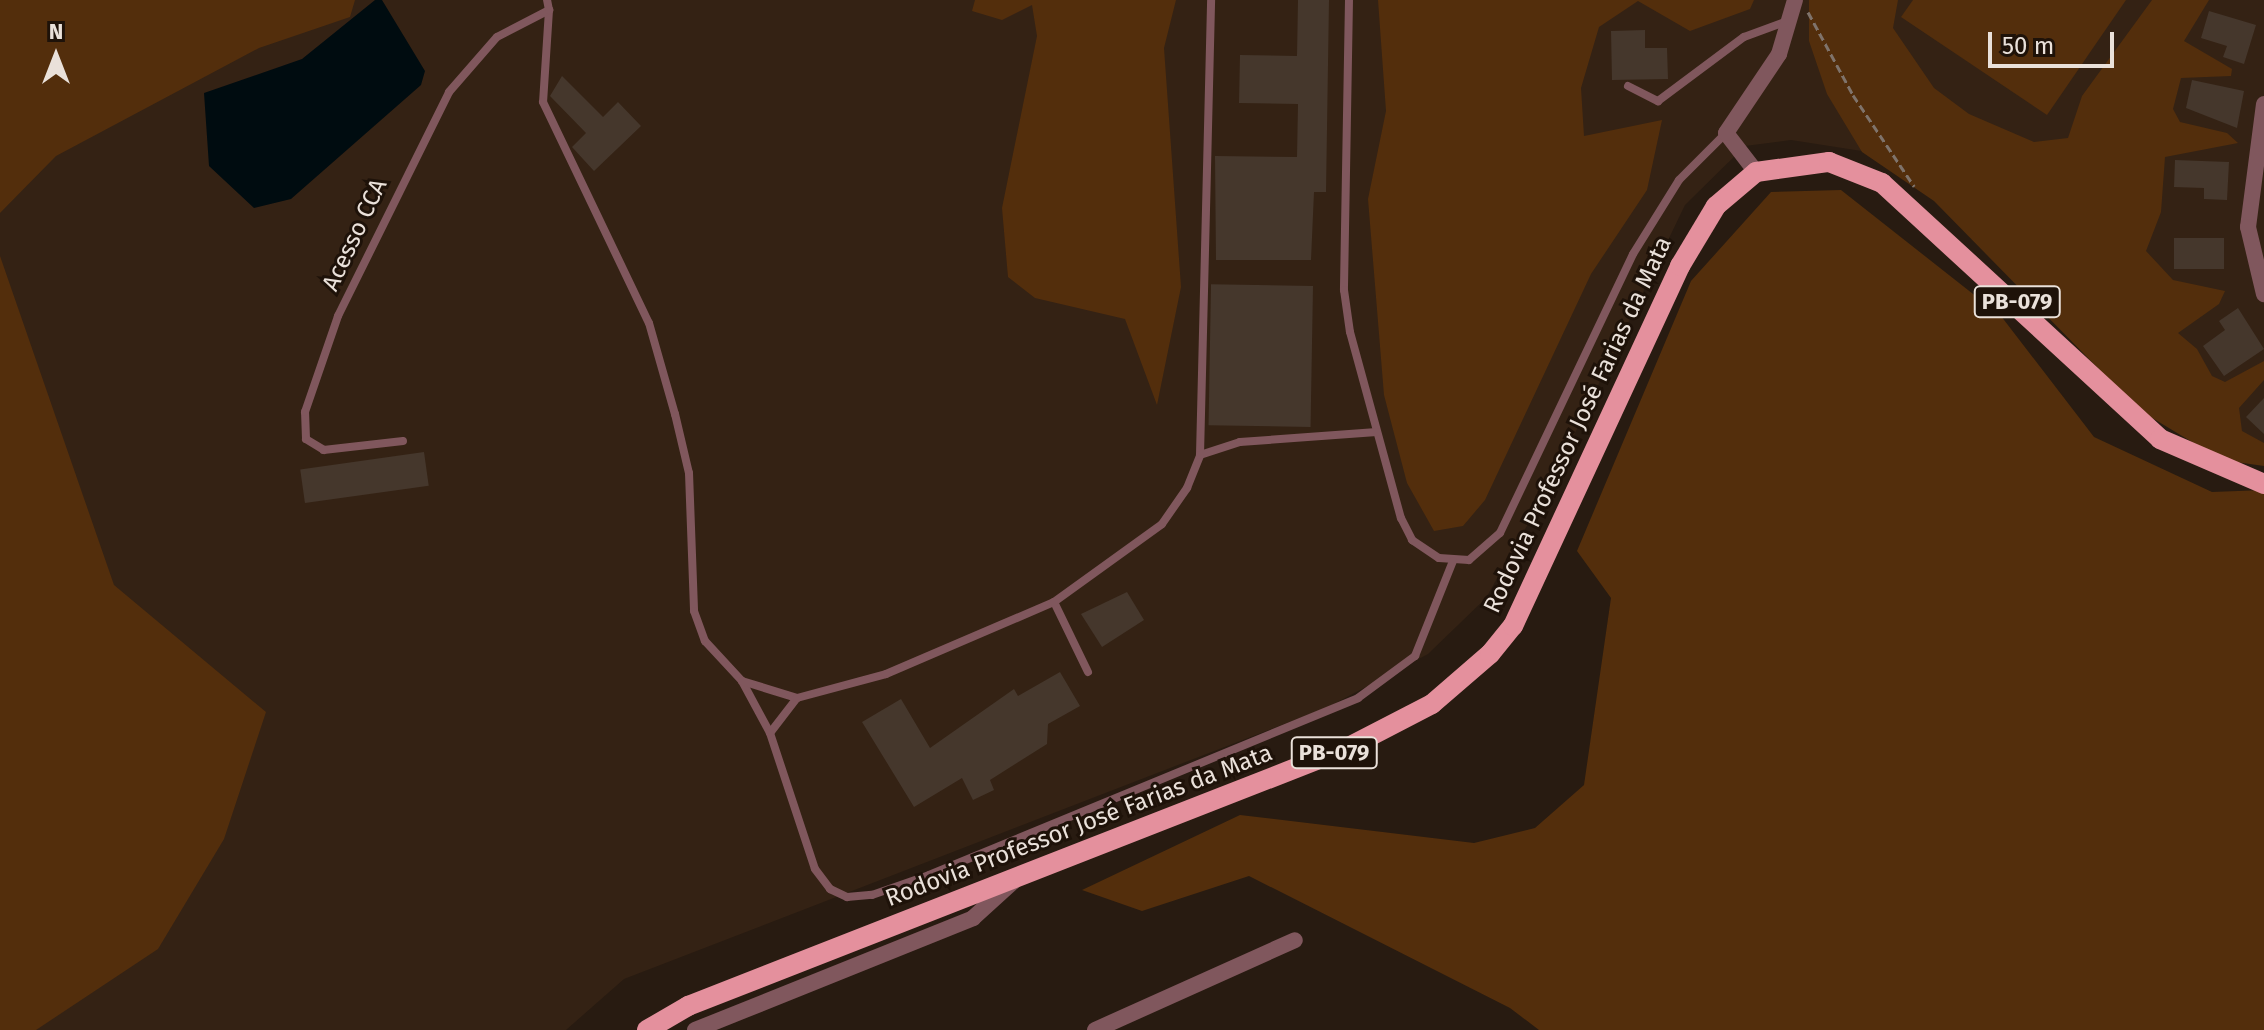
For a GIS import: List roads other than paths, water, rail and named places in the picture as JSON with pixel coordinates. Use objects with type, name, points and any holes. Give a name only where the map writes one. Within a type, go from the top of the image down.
[{"type":"main road","name":"PB-079","points":[[1756,172],[1829,162],[1882,183],[2160,439],[2264,484]]},
{"type":"main road","name":"Rodovia Professor José Farias da Mata","points":[[647,1030],[688,1006],[1015,880],[1393,726],[1432,704],[1490,654],[1532,594],[1680,266],[1716,206],[1756,172]]},
{"type":"street","points":[[1756,172],[1726,133],[1779,54],[1792,20],[1795,0]]},
{"type":"street","points":[[2264,104],[2248,227],[2264,294]]},
{"type":"street","points":[[695,1030],[973,918],[1015,880]]},
{"type":"street","points":[[1095,1030],[1295,940]]},
{"type":"lane","points":[[548,5],[543,102],[649,323],[689,473],[694,611],[720,665],[742,681],[797,698],[886,674],[1054,602],[1162,524],[1187,488],[1200,455],[1211,0]]},
{"type":"lane","points":[[1349,0],[1344,290],[1377,432],[1412,540],[1453,561],[1476,556],[1500,533],[1633,254],[1679,180],[1726,133]]},
{"type":"lane","name":"Acesso CCA","points":[[403,441],[324,450],[306,439],[305,412],[338,316],[449,92],[497,37],[548,5]]},
{"type":"lane","points":[[1628,86],[1658,101],[1744,37],[1792,20]]},
{"type":"lane","points":[[1200,455],[1240,442],[1377,432]]},
{"type":"lane","points":[[742,681],[770,733],[815,869],[830,889],[847,897],[872,895],[1358,698],[1415,656],[1453,561]]},
{"type":"lane","points":[[1054,602],[1088,672]]},
{"type":"lane","points":[[770,733],[797,698]]}]
